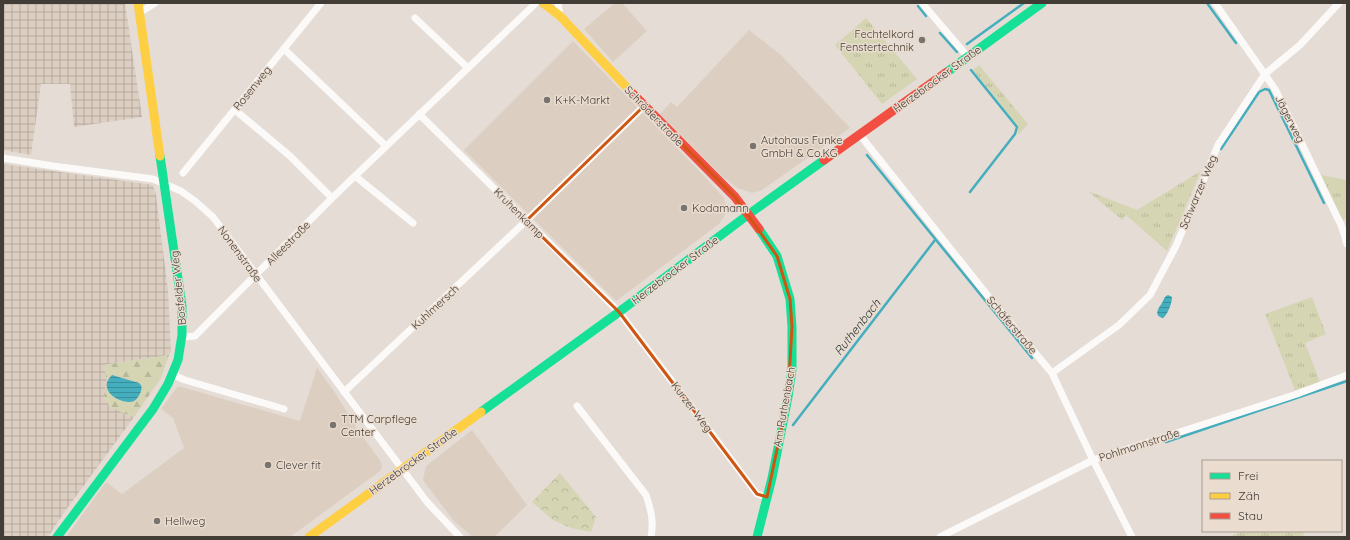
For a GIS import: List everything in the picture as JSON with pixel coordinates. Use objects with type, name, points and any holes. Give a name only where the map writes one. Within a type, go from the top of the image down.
[{"type":"street","points":[[139,7],[144,10],[155,3]]},
{"type":"street","name":"Rosenweg","points":[[183,173],[321,3]]},
{"type":"street","name":"Alleestraße","points":[[183,337],[195,336],[332,198],[536,3]]},
{"type":"street","name":"Schröderstraße","points":[[543,3],[560,16],[644,106],[735,197],[749,214]]},
{"type":"street","points":[[558,3],[560,16]]},
{"type":"street","points":[[922,3],[968,57]]},
{"type":"street","name":"Herzebrocker Straße","points":[[309,537],[619,312],[749,214],[1042,3]]},
{"type":"street","name":"Jägerweg","points":[[1215,3],[1265,74],[1293,125],[1337,217],[1345,224],[1344,237],[1347,244]]},
{"type":"street","name":"Schwarzer Weg","points":[[1052,373],[1119,326],[1150,295],[1176,246],[1218,145],[1265,74],[1300,45],[1339,3]]},
{"type":"street","name":"Bosfelder Weg","points":[[57,537],[153,409],[167,388],[178,360],[183,337],[182,306],[139,7]]},
{"type":"street","points":[[415,18],[468,68]]},
{"type":"street","points":[[284,49],[386,146]]},
{"type":"street","name":"Kuhlmersch","points":[[344,392],[526,221],[644,106]]},
{"type":"street","points":[[235,110],[290,156],[332,198]]},
{"type":"street","name":"Kruhenkamp","points":[[419,114],[619,312]]},
{"type":"street","name":"Schäferstraße","points":[[860,135],[1052,373],[1093,460],[1132,537]]},
{"type":"street","name":"Nonenstraße","points":[[3,158],[153,179],[186,194],[196,201],[213,217],[426,502],[460,537]]},
{"type":"street","points":[[355,176],[413,223]]},
{"type":"street","name":"Am Ruthenbach","points":[[749,214],[778,256],[790,299],[792,327],[792,369],[788,397],[757,537]]},
{"type":"street","name":"Kurzer Weg","points":[[619,312],[757,494],[767,497]]},
{"type":"street","points":[[173,375],[185,380],[284,409]]},
{"type":"street","name":"Pohlmannstraße","points":[[940,537],[1093,460],[1297,394],[1347,375]]},
{"type":"street","points":[[577,406],[646,495],[651,509],[653,523],[651,537]]},
{"type":"highlighted area","points":[[644,106],[735,197],[777,256],[790,299],[792,327],[788,397],[767,497],[757,494],[619,312],[526,221]]},
{"type":"shaded area","points":[[3,3],[125,3],[142,117],[74,127],[70,84],[41,84],[31,155],[3,150]]},
{"type":"shaded area","points":[[615,3],[622,3],[647,31],[613,62],[584,29]]},
{"type":"shaded area","points":[[749,30],[781,55],[850,128],[762,190],[752,193],[737,188],[723,177],[660,114],[671,102],[677,107]]},
{"type":"shaded area","points":[[573,41],[704,176],[723,197],[727,207],[725,215],[719,224],[616,301],[464,150]]},
{"type":"shaded area","points":[[3,164],[153,185],[156,195],[168,290],[171,352],[169,355],[104,365],[107,381],[104,396],[110,407],[134,417],[63,514],[48,537],[3,537]]},
{"type":"shaded area","points":[[317,368],[381,462],[382,468],[380,471],[290,537],[66,537],[106,482],[122,494],[184,448],[173,418],[161,409],[178,386],[300,421]]},
{"type":"shaded area","points":[[472,430],[527,505],[494,537],[473,537],[454,521],[423,480],[426,466]]},
{"type":"green space","points":[[866,18],[917,79],[882,104],[835,45]]},
{"type":"green space","points":[[979,65],[1028,124],[1018,135],[1018,126],[973,70]]},
{"type":"green space","points":[[1201,171],[1167,251],[1126,215],[1122,220],[1088,191],[1137,210]]},
{"type":"green space","points":[[1321,175],[1347,180],[1347,218],[1343,220]]},
{"type":"green space","points":[[1312,297],[1326,334],[1305,343],[1320,382],[1295,390],[1265,314]]},
{"type":"green space","points":[[169,355],[161,378],[134,417],[110,407],[104,396],[107,381],[104,365]]},
{"type":"green space","points":[[560,473],[596,517],[591,532],[571,528],[553,520],[532,502]]},
{"type":"green space","points":[[1241,532],[1303,532],[1304,537],[1227,537]]},
{"type":"water","points":[[1168,295],[1172,297],[1171,302],[1168,311],[1163,318],[1157,314],[1157,312],[1164,298]]},
{"type":"water","points":[[112,375],[139,383],[142,388],[140,394],[134,401],[124,401],[112,396],[107,387],[108,381]]},
{"type":"waterway","points":[[967,44],[1024,3]]},
{"type":"waterway","points":[[1207,3],[1236,43]]},
{"type":"waterway","name":"Ruthenbach","points":[[918,6],[926,16]]},
{"type":"waterway","name":"Ruthenbach","points":[[940,33],[957,52]]},
{"type":"waterway","name":"Ruthenbach","points":[[970,192],[1015,134],[1017,127],[971,70]]},
{"type":"waterway","points":[[1221,149],[1259,92],[1265,89],[1269,90],[1324,203]]},
{"type":"waterway","points":[[867,155],[1032,358]]},
{"type":"waterway","name":"Ruthenbach","points":[[793,425],[935,240]]},
{"type":"waterway","points":[[1166,442],[1347,381]]},
{"type":"traffic: fast","points":[[947,72],[1042,3]]},
{"type":"traffic: fast","points":[[57,537],[153,409],[168,384],[178,360],[182,335],[182,306],[160,156]]},
{"type":"traffic: fast","points":[[481,412],[824,160]]},
{"type":"traffic: fast","points":[[757,537],[772,478],[792,369],[790,299],[777,256],[759,229]]},
{"type":"traffic: slow","points":[[138,3],[160,156]]},
{"type":"traffic: slow","points":[[543,3],[560,16],[633,94]]},
{"type":"traffic: slow","points":[[309,537],[481,412]]},
{"type":"traffic: jam","points":[[824,160],[947,72]]},
{"type":"traffic: jam","points":[[633,94],[735,197],[759,229]]},
{"type":"place","name":"Fechtelkord Fenstertechnik","points":[[922,40]]},
{"type":"place","name":"K+K-Markt","points":[[547,100]]},
{"type":"place","name":"Autohaus Funke GmbH & Co.KG","points":[[753,146]]},
{"type":"place","name":"Kodamann","points":[[684,208]]},
{"type":"place","name":"TTM Carpflege Center","points":[[333,425]]},
{"type":"place","name":"Clever fit","points":[[268,465]]},
{"type":"place","name":"Hellweg","points":[[157,521]]}]
